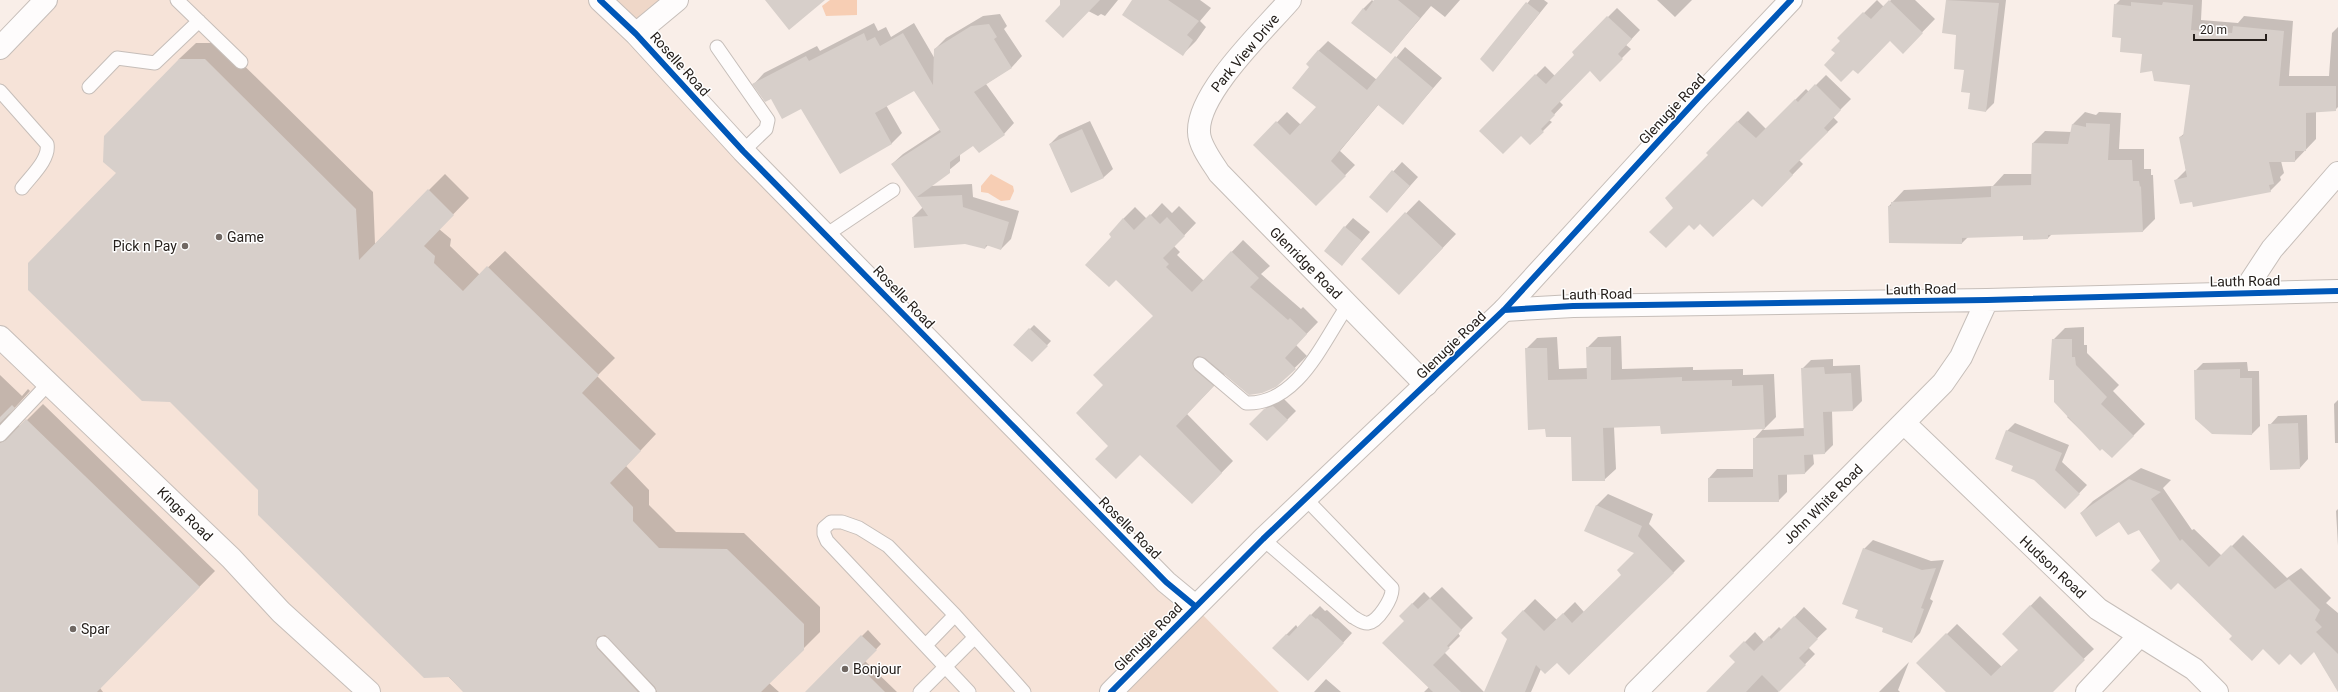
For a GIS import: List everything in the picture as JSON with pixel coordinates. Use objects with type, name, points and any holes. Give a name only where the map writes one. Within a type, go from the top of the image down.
[{"type":"street","name":"Roselle Road","points":[[600,0],[636,34],[743,151],[1166,582],[1195,606]]},
{"type":"street","points":[[636,34],[677,0]]},
{"type":"street","name":"Park View Drive","points":[[1199,132],[1201,116],[1214,87],[1290,0]]},
{"type":"street","name":"Glenugie Road","points":[[1111,692],[1195,606],[1305,498],[1504,310],[1698,98],[1792,0]]},
{"type":"street","points":[[0,48],[36,3]]},
{"type":"street","name":"Glenridge Road","points":[[1199,132],[1208,156],[1219,173],[1426,385]]},
{"type":"street","points":[[2243,293],[2272,249],[2338,173]]},
{"type":"street","name":"Lauth Road","points":[[1504,310],[1573,306],[1987,300],[2338,291]]},
{"type":"street","name":"John White Road","points":[[1642,690],[1943,383],[1961,358],[1987,300]]},
{"type":"street","name":"Kings Road","points":[[0,338],[231,558],[281,612],[369,692]]},
{"type":"street","name":"Hudson Road","points":[[1904,423],[2098,609],[2194,669],[2217,692]]},
{"type":"street","points":[[2086,692],[2139,636]]},
{"type":"lane","points":[[177,0],[241,62]]},
{"type":"lane","points":[[89,87],[117,58],[155,63],[199,21]]},
{"type":"lane","points":[[717,48],[768,120],[766,129],[743,151]]},
{"type":"lane","points":[[0,92],[48,144],[49,151],[46,157],[22,188]]},
{"type":"lane","points":[[826,235],[893,190]]},
{"type":"lane","points":[[1200,364],[1246,403],[1264,401],[1276,397],[1308,367],[1348,305]]},
{"type":"lane","points":[[0,435],[48,384]]},
{"type":"lane","points":[[1263,539],[1353,617],[1369,624],[1374,620],[1391,597],[1392,588],[1305,498]]},
{"type":"lane","points":[[969,692],[827,541],[824,534],[824,528],[831,522],[842,522],[859,528],[888,546],[955,615],[1024,692]]},
{"type":"lane","points":[[926,645],[955,615]]},
{"type":"lane","points":[[920,692],[975,637]]},
{"type":"lane","points":[[603,643],[649,692]]},
{"type":"shaded area","points":[[48,0],[599,0],[1194,606],[1111,692],[0,692],[0,50]]},
{"type":"shaded area","points":[[599,0],[678,0],[636,35]]},
{"type":"shaded area","points":[[830,0],[857,0],[857,15],[826,16],[822,6]]},
{"type":"shaded area","points":[[991,174],[1013,186],[1014,191],[1010,200],[1001,201],[988,193],[981,192],[981,186]]},
{"type":"shaded area","points":[[1194,606],[1279,692],[1111,692]]},
{"type":"building","points":[[765,0],[825,0],[789,30]]},
{"type":"building","points":[[1060,0],[1100,0],[1063,38],[1045,21],[1060,5]]},
{"type":"building","points":[[1132,0],[1168,0],[1199,21],[1187,35],[1193,40],[1183,56],[1122,15]]},
{"type":"building","points":[[1374,0],[1398,0],[1420,18],[1391,54],[1351,23],[1363,8],[1366,11]]},
{"type":"building","points":[[1889,0],[1923,33],[1903,54],[1890,41],[1858,74],[1853,70],[1841,82],[1824,65],[1835,53],[1831,50],[1840,41],[1837,38],[1863,12],[1871,19]]},
{"type":"building","points":[[1946,0],[1999,3],[1986,112],[1968,109],[1970,93],[1961,92],[1964,70],[1954,69],[1956,35],[1942,33]]},
{"type":"building","points":[[1526,2],[1540,13],[1493,72],[1480,59]]},
{"type":"building","points":[[2131,2],[2162,5],[2163,2],[2193,5],[2191,30],[2232,33],[2233,26],[2284,31],[2279,86],[2336,86],[2336,111],[2306,113],[2306,151],[2295,151],[2295,162],[2269,162],[2274,184],[2269,185],[2271,192],[2193,207],[2192,202],[2180,204],[2174,180],[2187,177],[2179,137],[2183,136],[2190,85],[2154,81],[2152,71],[2140,73],[2142,54],[2120,52],[2121,38],[2112,37],[2114,4],[2131,6]]},
{"type":"building","points":[[1607,16],[1632,39],[1618,54],[1623,59],[1600,82],[1590,71],[1551,111],[1555,115],[1541,129],[1544,132],[1530,145],[1521,136],[1503,154],[1479,131],[1535,74],[1546,84],[1574,55],[1572,52]]},
{"type":"building","points":[[989,24],[997,37],[994,39],[1012,68],[974,92],[1005,135],[979,153],[973,146],[950,162],[950,173],[917,197],[962,195],[963,207],[1009,222],[1001,250],[986,245],[985,249],[965,244],[914,248],[912,217],[928,216],[891,164],[941,132],[914,91],[875,113],[892,144],[840,174],[801,109],[782,119],[771,99],[765,102],[752,84],[806,56],[809,61],[864,33],[867,41],[875,37],[880,46],[903,33],[933,85],[934,49],[971,26]]},
{"type":"building","points":[[1318,50],[1367,90],[1395,56],[1433,88],[1403,125],[1378,105],[1331,161],[1346,176],[1316,206],[1253,145],[1276,121],[1290,135],[1316,107],[1292,88],[1309,67],[1306,64]]},
{"type":"building","points":[[179,59],[205,59],[356,209],[359,260],[428,189],[454,215],[424,246],[435,256],[434,263],[463,291],[487,266],[599,375],[582,393],[641,451],[610,483],[633,507],[633,521],[659,548],[727,549],[804,624],[804,650],[761,692],[657,692],[655,687],[605,635],[598,637],[596,640],[597,648],[638,692],[463,692],[449,677],[424,678],[258,515],[258,490],[170,402],[142,401],[28,290],[28,263],[116,173],[103,162],[104,136]]},
{"type":"building","points":[[1815,84],[1841,110],[1824,128],[1828,132],[1789,171],[1793,175],[1762,207],[1753,199],[1713,237],[1700,224],[1694,230],[1689,225],[1666,248],[1649,232],[1673,208],[1665,198],[1708,155],[1706,153],[1737,121],[1756,138],[1795,99],[1798,102]]},
{"type":"building","points":[[2086,123],[2110,124],[2108,160],[2132,160],[2133,181],[2139,181],[2140,187],[2141,186],[2143,232],[2048,235],[2048,239],[2023,240],[2023,236],[1962,238],[1962,244],[1889,243],[1888,206],[1891,206],[1891,202],[1991,197],[1991,186],[2031,185],[2032,143],[2068,144],[2072,124],[2086,127]]},
{"type":"building","points":[[1082,129],[1104,178],[1071,193],[1049,144]]},
{"type":"building","points":[[1392,170],[1410,186],[1387,213],[1369,197]]},
{"type":"building","points":[[1405,212],[1443,248],[1399,295],[1361,259]]},
{"type":"building","points":[[1150,214],[1160,224],[1167,217],[1185,236],[1163,258],[1169,264],[1166,267],[1192,292],[1231,251],[1259,278],[1250,287],[1288,320],[1290,318],[1307,334],[1285,358],[1296,369],[1276,387],[1262,393],[1249,395],[1205,358],[1198,356],[1194,359],[1192,363],[1195,370],[1214,386],[1176,426],[1222,473],[1192,504],[1140,455],[1116,479],[1095,459],[1108,446],[1076,413],[1103,385],[1093,375],[1153,316],[1116,280],[1109,287],[1085,265],[1111,237],[1109,234],[1123,218],[1134,230]]},
{"type":"building","points":[[1344,226],[1362,241],[1342,266],[1324,251]]},
{"type":"building","points":[[1029,328],[1048,346],[1032,362],[1013,345]]},
{"type":"building","points":[[2052,339],[2072,339],[2072,357],[2075,357],[2076,365],[2107,397],[2101,404],[2134,436],[2112,458],[2102,449],[2100,451],[2054,402],[2054,380],[2049,380]]},
{"type":"building","points":[[1586,347],[1611,347],[1611,380],[1682,377],[1682,381],[1732,380],[1732,386],[1763,385],[1765,429],[1661,434],[1660,426],[1603,428],[1605,481],[1572,481],[1571,437],[1546,437],[1545,429],[1528,430],[1525,348],[1547,348],[1548,380],[1587,379]]},
{"type":"building","points":[[1824,367],[1825,374],[1851,373],[1853,411],[1823,412],[1825,454],[1804,455],[1805,474],[1778,475],[1779,502],[1708,502],[1708,478],[1753,477],[1753,438],[1804,436],[1801,368]]},
{"type":"building","points":[[2240,369],[2240,378],[2252,378],[2252,435],[2212,434],[2195,419],[2194,370]]},
{"type":"building","points":[[12,405],[15,408],[0,423],[0,417]]},
{"type":"building","points":[[1273,406],[1288,420],[1267,441],[1249,424],[1264,409]]},
{"type":"building","points":[[26,419],[200,587],[97,692],[0,692],[0,443],[6,440]]},
{"type":"building","points":[[2298,423],[2300,469],[2270,470],[2268,424]]},
{"type":"building","points":[[2006,430],[2062,453],[2055,470],[2080,494],[2065,509],[2034,480],[2011,471],[2013,466],[1995,459]]},
{"type":"building","points":[[2129,479],[2161,492],[2151,499],[2180,541],[2182,539],[2209,567],[2231,545],[2275,589],[2289,579],[2320,610],[2315,620],[2322,627],[2316,632],[2338,654],[2338,692],[2314,652],[2301,665],[2290,654],[2279,665],[2263,649],[2252,661],[2229,639],[2232,636],[2178,583],[2171,590],[2151,570],[2160,561],[2139,530],[2128,535],[2119,522],[2096,537],[2080,513]]},
{"type":"building","points":[[1596,505],[1642,526],[1638,536],[1674,573],[1569,675],[1557,663],[1545,674],[1536,665],[1525,692],[1484,692],[1507,639],[1501,633],[1523,610],[1544,631],[1563,613],[1572,623],[1621,575],[1617,570],[1634,553],[1584,531]]},
{"type":"building","points":[[1863,548],[1922,570],[1936,568],[1921,608],[1924,609],[1912,643],[1882,632],[1883,628],[1855,618],[1858,610],[1842,604]]},
{"type":"building","points":[[1430,598],[1462,630],[1447,646],[1450,648],[1433,665],[1461,692],[1433,692],[1382,643],[1404,621],[1399,616],[1412,603],[1418,609]]},
{"type":"building","points":[[2030,605],[2085,660],[2053,692],[1946,692],[1916,663],[1946,633],[1991,676],[2018,650],[2002,634]]},
{"type":"building","points":[[1310,614],[1316,619],[1317,618],[1344,643],[1308,681],[1272,648],[1286,634],[1289,636]]},
{"type":"building","points":[[1794,616],[1818,639],[1799,658],[1806,665],[1779,692],[1762,675],[1746,692],[1706,692],[1735,662],[1729,656],[1744,641],[1754,651],[1769,636],[1771,639]]},
{"type":"building","points":[[861,635],[877,650],[860,667],[885,692],[805,692]]},
{"type":"cycle path","points":[[600,0],[636,34],[743,151],[1166,582],[1195,606]]},
{"type":"cycle path","points":[[1111,692],[1263,539],[1504,310],[1698,98],[1791,0]]},
{"type":"cycle path","points":[[1504,310],[1573,306],[1987,300],[2338,291]]},
{"type":"place","name":"Game","points":[[219,237]]},
{"type":"place","name":"Pick n Pay","points":[[185,246]]},
{"type":"place","name":"Spar","points":[[73,629]]},
{"type":"place","name":"Bonjour","points":[[845,669]]}]
